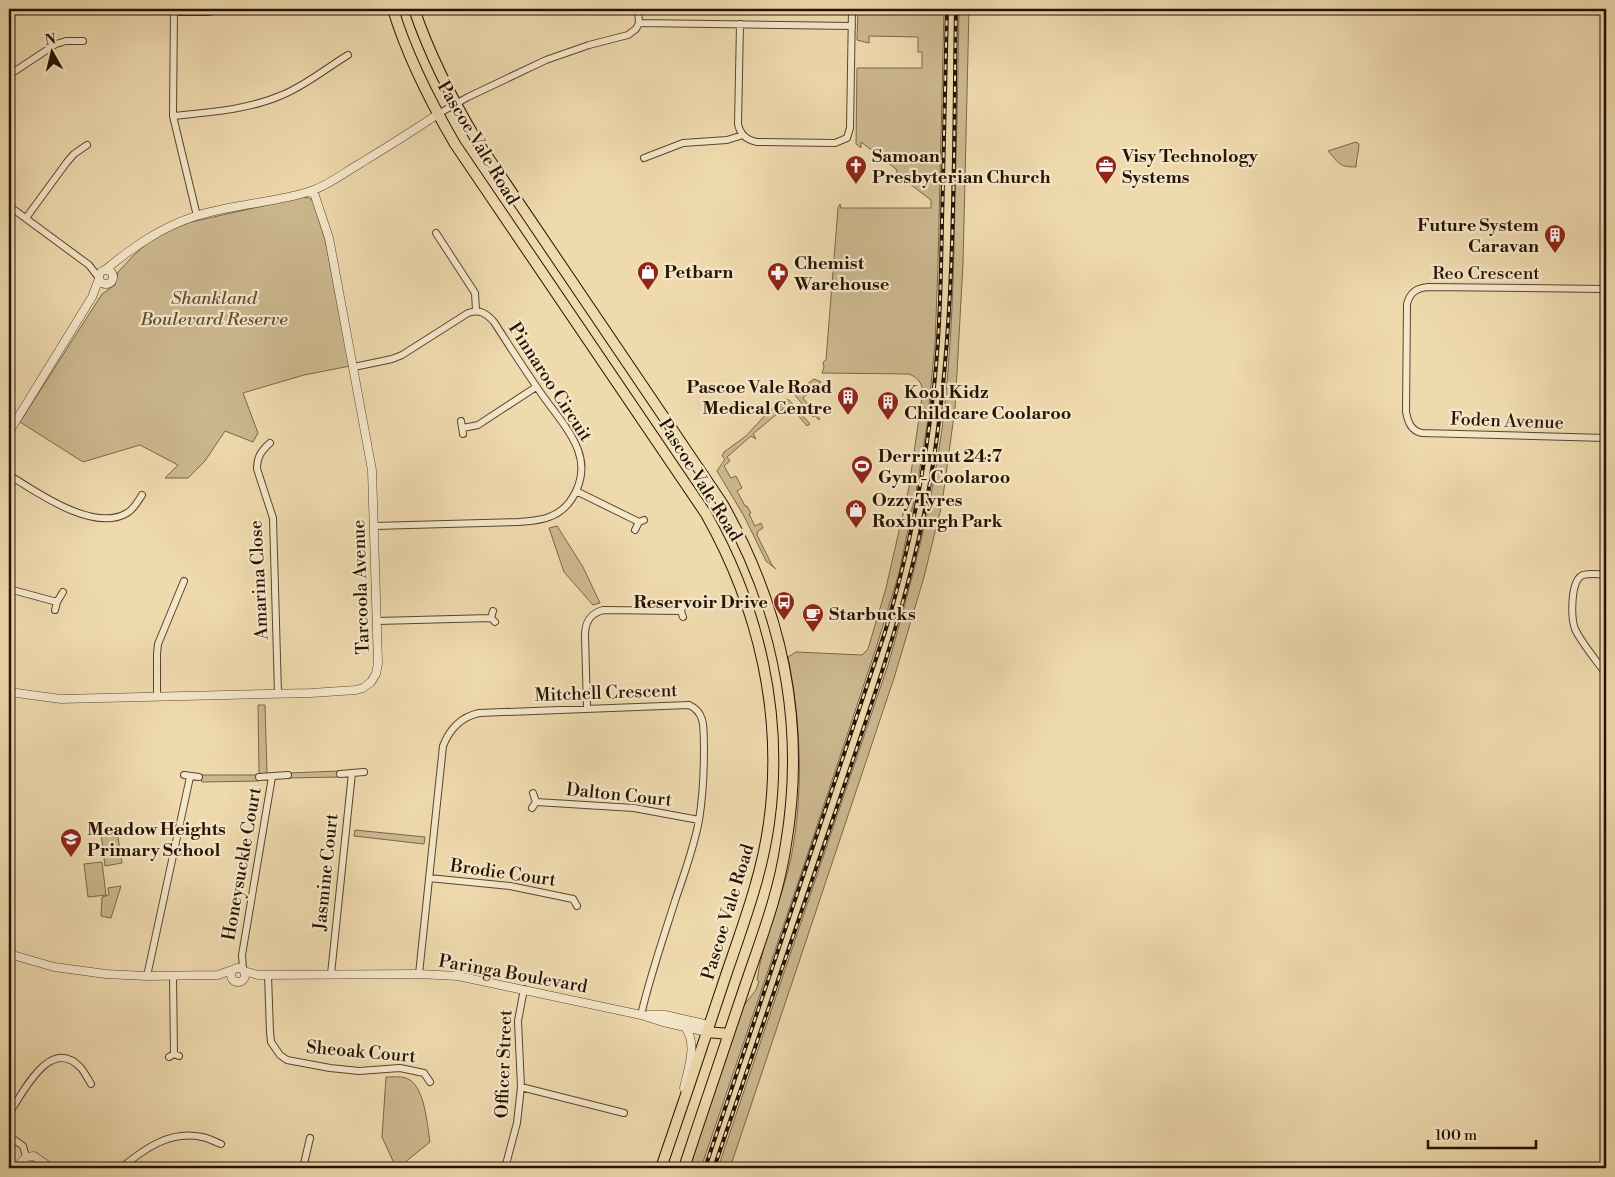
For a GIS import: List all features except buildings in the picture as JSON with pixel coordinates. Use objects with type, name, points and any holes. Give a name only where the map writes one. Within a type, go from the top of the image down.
[{"type":"main road","name":"Pascoe Vale Road","points":[[393,9],[411,57],[438,114],[471,168],[706,514],[723,544],[745,596],[755,626],[764,668],[772,728],[773,779],[766,842],[754,890],[661,1168]]},
{"type":"main road","name":"Pascoe Vale Road","points":[[414,9],[430,52],[456,104],[494,167],[692,458],[735,526],[757,574],[769,608],[786,672],[792,733],[793,793],[784,856],[770,911],[684,1168]]},
{"type":"main road","points":[[677,469],[692,458]]},
{"type":"main road","points":[[708,1029],[729,1034]]},
{"type":"street","points":[[197,216],[173,116],[174,10],[207,12],[228,9]]},
{"type":"street","points":[[9,432],[92,297],[100,273],[148,237],[169,226],[197,216],[313,190],[438,114],[496,83],[553,58],[589,45],[628,36],[636,29],[639,23],[638,9]]},
{"type":"street","points":[[740,24],[738,124],[742,135],[757,142],[835,143],[846,138],[850,128],[852,9]]},
{"type":"street","points":[[639,23],[852,26]]},
{"type":"street","points":[[9,75],[56,44],[66,41],[83,41]]},
{"type":"street","points":[[173,116],[247,107],[266,101],[285,94],[348,55]]},
{"type":"street","points":[[644,158],[683,144],[727,140],[742,135]]},
{"type":"street","points":[[26,218],[67,162],[74,154],[87,145]]},
{"type":"street","name":"Tarcoola Avenue","points":[[9,692],[61,699],[320,693],[363,688],[371,682],[376,674],[378,663],[372,470],[329,238],[313,190]]},
{"type":"street","points":[[9,206],[89,265],[101,282],[106,284]]},
{"type":"street","points":[[354,366],[392,359],[402,355],[445,327],[476,310],[474,293],[435,232]]},
{"type":"street","points":[[92,297],[106,284],[112,282],[113,276],[128,252]]},
{"type":"street","points":[[89,265],[111,272],[113,276]]},
{"type":"street","name":"Reo Crescent","points":[[1410,426],[1406,412],[1407,304],[1408,298],[1413,292],[1428,287],[1606,289]]},
{"type":"street","name":"Pinnaroo Circuit","points":[[374,526],[536,521],[550,517],[563,509],[576,491],[580,481],[581,469],[578,450],[494,322],[482,312],[476,310]]},
{"type":"street","points":[[461,421],[463,431],[478,425],[536,387]]},
{"type":"street","points":[[1606,415],[1606,438]]},
{"type":"street","name":"Foden Avenue","points":[[1410,426],[1422,433],[1606,438]]},
{"type":"street","name":"Amarina Close","points":[[271,442],[259,455],[257,461],[274,518],[278,693]]},
{"type":"street","points":[[9,475],[50,501],[77,513],[90,516],[114,517],[125,514],[131,510],[142,495]]},
{"type":"street","points":[[576,491],[642,521],[635,530]]},
{"type":"street","points":[[1606,575],[1585,574],[1577,579],[1574,589],[1573,616],[1576,631],[1606,674]]},
{"type":"street","points":[[157,697],[156,654],[158,644],[185,579]]},
{"type":"street","points":[[9,589],[57,602]]},
{"type":"street","points":[[55,610],[63,592]]},
{"type":"street","points":[[588,708],[585,627],[588,619],[603,610],[682,611]]},
{"type":"street","points":[[377,621],[493,617]]},
{"type":"street","name":"Mitchell Crescent","points":[[419,974],[444,746],[446,737],[452,729],[469,716],[479,713],[688,705],[696,708],[701,715],[703,726],[703,791],[699,820],[693,848],[652,971],[641,1015]]},
{"type":"street","points":[[340,774],[364,772]]},
{"type":"street","name":"Jasmine Court","points":[[331,974],[352,773]]},
{"type":"street","name":"Honeysuckle Court","points":[[259,777],[288,775]]},
{"type":"street","points":[[147,976],[187,776],[199,777]]},
{"type":"street","name":"Honeysuckle Court","points":[[244,970],[242,955],[272,777]]},
{"type":"street","points":[[532,808],[536,802],[533,793]]},
{"type":"street","name":"Dalton Court","points":[[536,802],[634,808],[699,820]]},
{"type":"street","name":"Brodie Court","points":[[429,878],[510,886],[575,896],[577,906]]},
{"type":"street","points":[[9,954],[75,971],[173,976],[218,975],[238,968],[244,970],[245,975],[244,980],[238,982],[218,975]]},
{"type":"street","name":"Honeysuckle Court","points":[[233,970],[242,955]]},
{"type":"street","points":[[233,970],[231,976],[233,980]]},
{"type":"street","name":"Paringa Boulevard","points":[[244,970],[258,975],[419,974],[458,976],[641,1015],[685,1027],[708,1029]]},
{"type":"street","name":"Paringa Boulevard","points":[[244,980],[258,975]]},
{"type":"street","name":"Sheoak Court","points":[[268,975],[271,1042],[280,1055],[287,1060],[359,1071],[408,1069],[424,1073],[430,1082]]},
{"type":"street","points":[[173,976],[174,1055]]},
{"type":"street","name":"Officer Street","points":[[505,1168],[518,1123],[521,1087],[518,1021],[524,989]]},
{"type":"street","name":"Paringa Boulevard","points":[[641,1015],[665,1015],[708,1029]]},
{"type":"street","points":[[685,1027],[691,1038],[692,1050],[684,1088],[686,1092]]},
{"type":"street","points":[[9,1113],[38,1071],[51,1060],[59,1057],[81,1068],[91,1084]]},
{"type":"street","points":[[521,1087],[624,1113]]},
{"type":"street","points":[[9,1136],[23,1146],[30,1157],[52,1168]]},
{"type":"street","points":[[121,1168],[156,1143],[167,1138],[203,1137],[221,1144]]},
{"type":"street","points":[[303,1168],[310,1138]]},
{"type":"street","points":[[16,1168],[30,1157]]},
{"type":"green space","points":[[858,9],[944,9],[935,344],[927,425],[917,486],[899,573],[877,645],[701,1168],[689,1168],[744,1005],[756,990],[759,981],[757,980],[760,964],[791,858],[798,808],[799,758],[796,707],[788,657],[796,652],[862,655],[868,649],[886,588],[909,487],[923,390],[918,380],[909,374],[822,373],[823,362],[826,360],[838,208],[840,204],[841,208],[931,208],[931,200],[898,175],[896,169],[861,142],[861,148],[856,144],[857,68],[922,68],[922,52],[918,52],[918,37],[869,36],[869,43],[857,40]]},
{"type":"green space","points":[[959,9],[969,9],[963,264],[955,408],[942,504],[924,577],[895,675],[730,1168],[718,1168],[888,665],[926,519],[942,429],[952,310]]},
{"type":"green space","points":[[1356,142],[1359,144],[1356,167],[1342,165],[1328,151]]},
{"type":"green space","name":"Shankland Boulevard Reserve","points":[[303,197],[313,201],[325,239],[350,366],[304,375],[243,393],[258,433],[253,442],[225,431],[205,461],[188,478],[165,478],[178,465],[140,445],[83,462],[20,422],[102,294],[115,285],[118,272],[151,240],[171,229],[191,222]]},
{"type":"green space","points":[[814,379],[821,382],[803,398],[819,420],[815,416],[813,417],[794,394]]},
{"type":"green space","points":[[785,399],[789,400],[810,424],[807,426],[792,408],[787,411],[784,408],[753,434],[756,439],[751,436],[727,457],[730,461],[724,466],[731,478],[736,476],[742,488],[737,491],[751,513],[749,514],[755,526],[761,523],[763,528],[758,531],[757,535],[772,565],[776,569],[766,561],[744,516],[717,471],[725,459],[722,456],[724,452],[746,436],[769,411]]},
{"type":"green space","points":[[557,526],[583,567],[600,603],[593,605],[564,572],[549,528]]},
{"type":"green space","points":[[258,705],[265,705],[267,773],[262,777],[259,772]]},
{"type":"green space","points":[[338,771],[339,777],[289,778],[289,773]]},
{"type":"green space","points":[[199,775],[259,775],[259,781],[202,782]]},
{"type":"green space","points":[[355,830],[425,837],[424,844],[354,836]]},
{"type":"green space","points":[[117,831],[122,863],[105,866],[101,833]]},
{"type":"green space","points":[[102,862],[106,895],[88,897],[84,864]]},
{"type":"green space","points":[[121,886],[111,918],[101,916],[102,897],[109,895],[108,888]]},
{"type":"green space","points":[[386,1077],[404,1077],[412,1082],[421,1096],[424,1106],[430,1142],[404,1163],[394,1163],[382,1137]]},
{"type":"railway","points":[[705,1168],[885,632],[902,572],[915,511],[930,418],[938,346],[947,9]]},
{"type":"railway","points":[[714,1168],[890,648],[921,528],[938,429],[945,369],[954,189],[956,9]]},
{"type":"place","name":"Samoan Presbyterian Church","points":[[856,185]]},
{"type":"place","name":"Visy Technology Systems","points":[[1106,185]]},
{"type":"place","name":"Future System Caravan","points":[[1555,254]]},
{"type":"place","name":"Petbarn","points":[[648,291]]},
{"type":"place","name":"Chemist Warehouse","points":[[778,292]]},
{"type":"place","name":"Pascoe Vale Road Medical Centre","points":[[848,416]]},
{"type":"place","name":"Kool Kidz Childcare Coolaroo","points":[[888,421]]},
{"type":"place","name":"Derrimut 24:7 Gym - Coolaroo","points":[[862,485]]},
{"type":"place","name":"Ozzy Tyres Roxburgh Park","points":[[856,529]]},
{"type":"place","name":"Reservoir Drive","points":[[784,621]]},
{"type":"place","name":"Starbucks","points":[[813,633]]},
{"type":"place","name":"Meadow Heights Primary School","points":[[71,858]]}]
